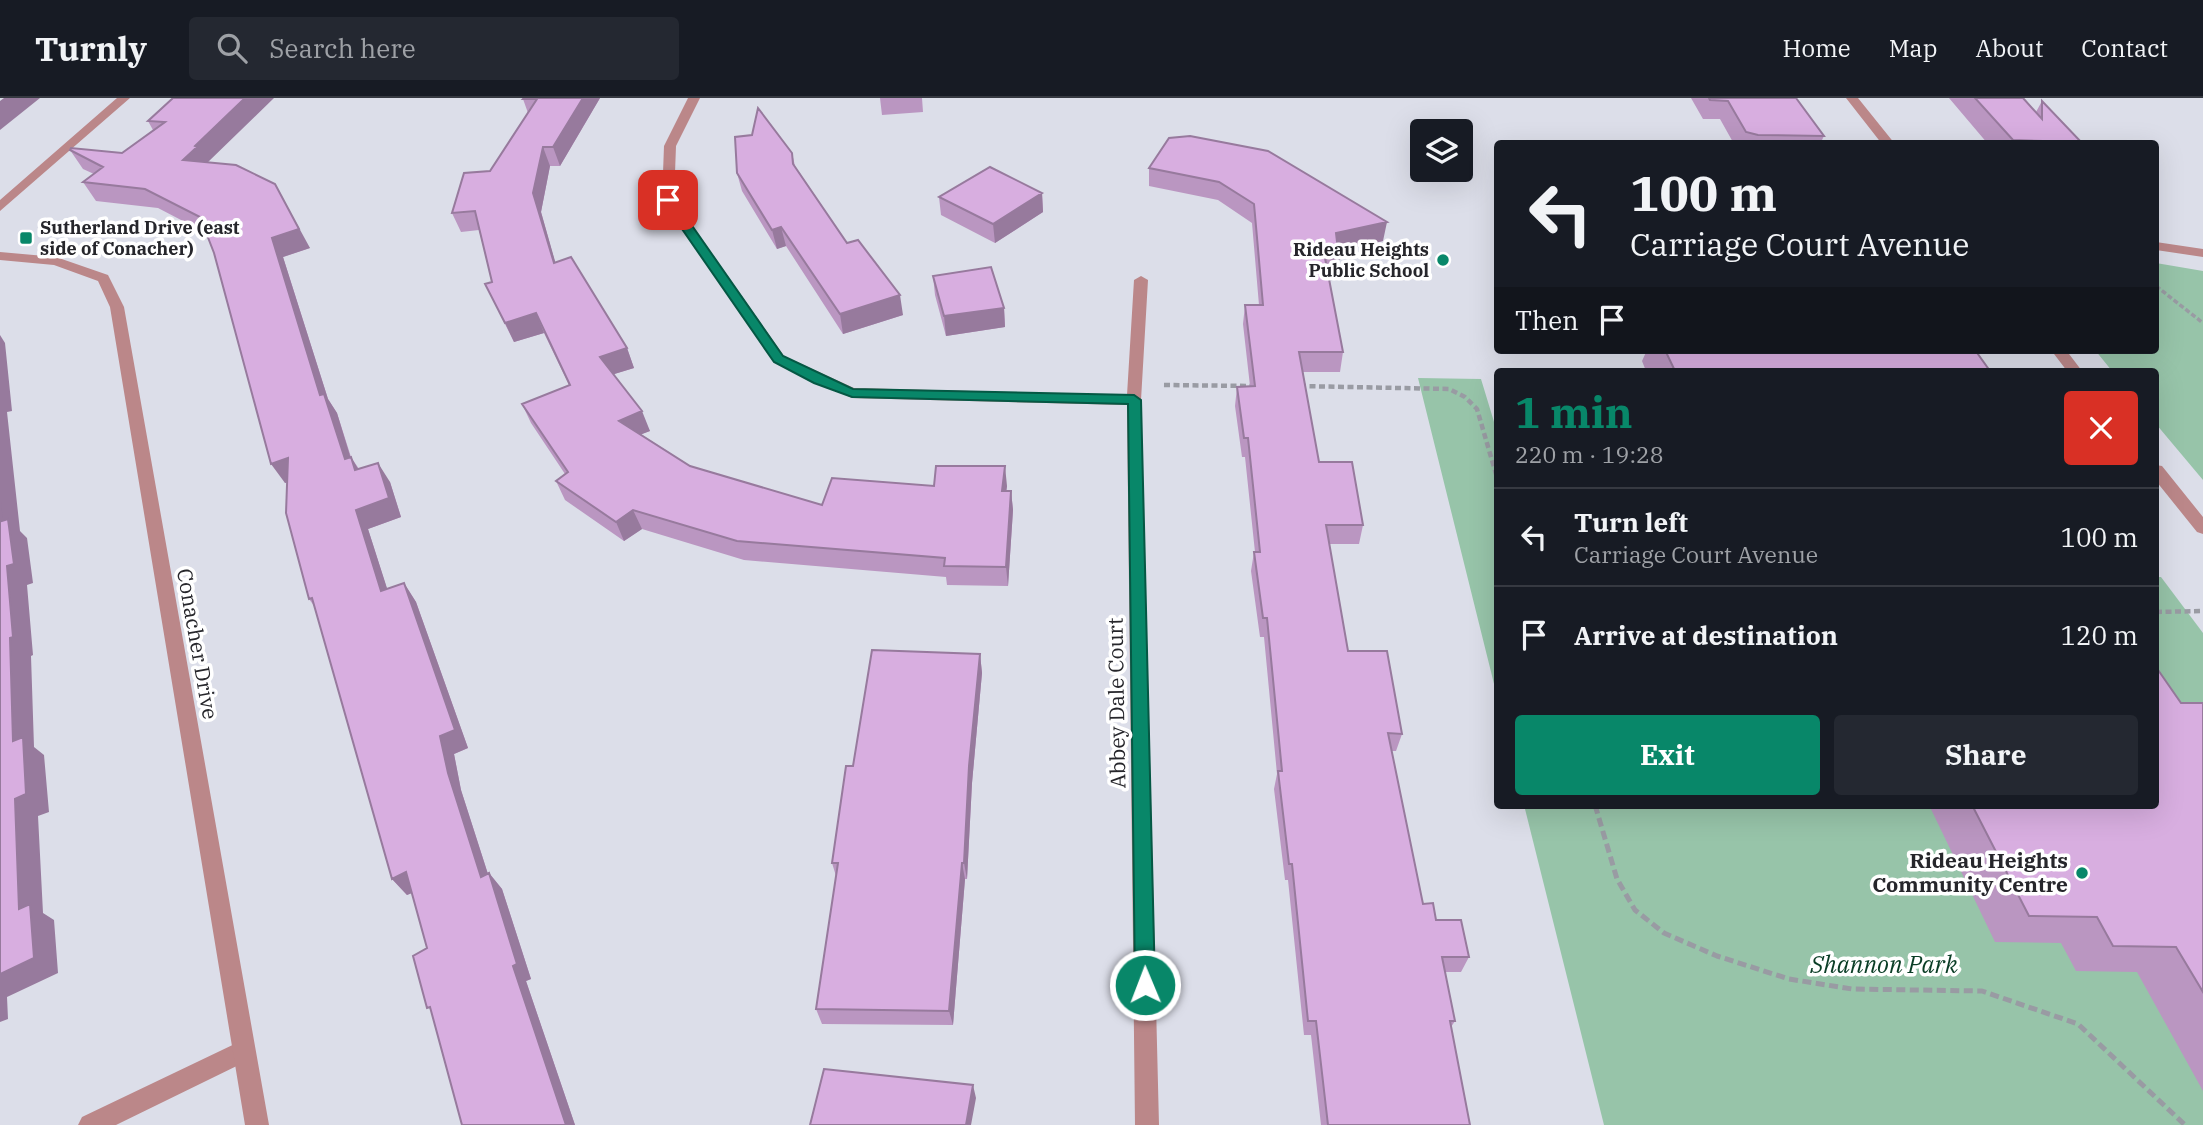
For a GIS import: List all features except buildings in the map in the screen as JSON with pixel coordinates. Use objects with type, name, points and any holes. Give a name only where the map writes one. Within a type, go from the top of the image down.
[{"type":"street","points":[[0,207],[124,98]]},
{"type":"street","points":[[694,98],[670,146],[668,200],[779,359],[852,393],[1135,392]]},
{"type":"street","points":[[1852,98],[1886,140]]},
{"type":"street","points":[[2159,246],[2203,253]]},
{"type":"street","name":"Conacher Drive","points":[[0,256],[55,261],[103,278],[117,307],[257,1125]]},
{"type":"street","name":"Abbey Dale Court","points":[[1141,280],[1135,392],[1147,1125]]},
{"type":"street","points":[[2061,354],[2073,368]]},
{"type":"street","points":[[2159,474],[2203,528]]},
{"type":"street","points":[[90,1125],[243,1051]]},
{"type":"path","points":[[2159,288],[2203,323]]},
{"type":"path","points":[[1135,392],[1260,386]]},
{"type":"path","points":[[1288,386],[1449,389],[1465,397],[1477,410],[1494,467]]},
{"type":"path","points":[[2159,612],[2203,611]]},
{"type":"path","points":[[1596,809],[1617,879],[1635,910],[1664,933],[1717,956],[1789,979],[1852,989],[1982,991],[2078,1024],[2185,1125]]},
{"type":"green space","points":[[2159,264],[2203,271],[2203,480],[2159,428],[2159,368],[2110,368],[2098,354],[2159,354]]},
{"type":"green space","points":[[1418,378],[1481,379],[1494,422],[1494,684]]},
{"type":"green space","name":"Shannon Park","points":[[2161,577],[2203,633],[2203,1125],[1604,1125],[1525,809],[2159,809]]},
{"type":"place","name":"Sutherland Drive (east side of Conacher)","points":[[26,238]]},
{"type":"place","name":"Rideau Heights Public School","points":[[1443,260]]},
{"type":"place","name":"Rideau Heights Community Centre","points":[[2082,873]]},
{"type":"route","points":[[668,200],[779,359],[819,380],[852,393],[1134,400],[1145,985]]}]
